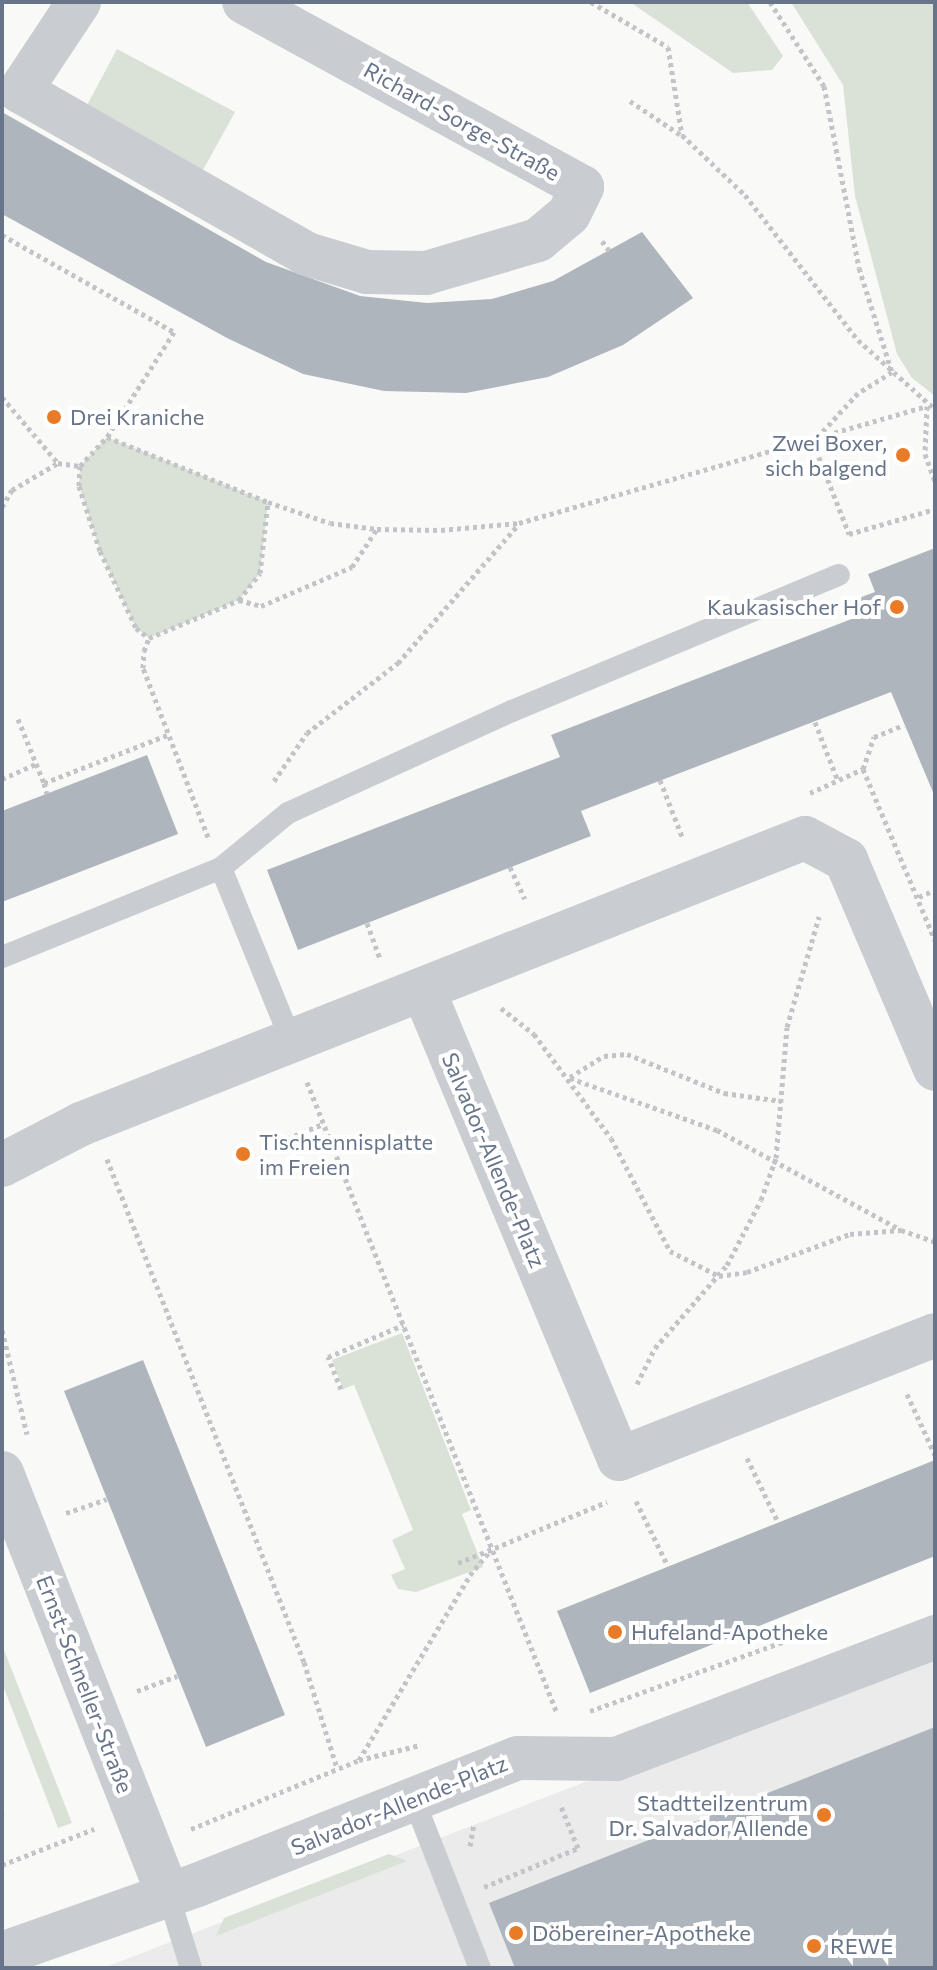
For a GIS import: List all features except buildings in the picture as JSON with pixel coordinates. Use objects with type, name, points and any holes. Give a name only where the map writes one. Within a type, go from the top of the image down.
[{"type":"street","name":"Richard-Sorge-Straße","points":[[79,2],[11,86],[279,239],[367,272],[426,273],[485,259],[538,240],[569,214],[582,187],[244,2]]},
{"type":"street","points":[[5,1153],[805,838],[846,860],[935,1069]]},
{"type":"street","name":"Salvador-Allende-Platz","points":[[441,982],[611,1440]]},
{"type":"street","points":[[611,1440],[619,1459],[935,1335]]},
{"type":"street","name":"Ernst-Schneller-Straße","points":[[2,1473],[168,1894]]},
{"type":"street","name":"Salvador-Allende-Platz","points":[[2,1954],[168,1894],[518,1758],[616,1759],[935,1637]]},
{"type":"lane","points":[[2,957],[221,868],[288,813],[358,781],[839,575]]},
{"type":"lane","points":[[221,868],[291,1040]]},
{"type":"lane","points":[[414,1800],[480,1968]]},
{"type":"lane","points":[[168,1894],[191,1968]]},
{"type":"path","points":[[591,2],[668,47],[682,135]]},
{"type":"path","points":[[770,2],[824,86],[859,268],[892,372]]},
{"type":"path","points":[[630,101],[682,135],[745,195],[858,340],[927,406],[935,409]]},
{"type":"path","points":[[2,235],[174,332],[107,437],[80,466],[79,486],[100,551],[136,628],[149,638]]},
{"type":"path","points":[[813,442],[858,393],[892,372]]},
{"type":"path","points":[[2,397],[58,463]]},
{"type":"path","points":[[107,437],[268,502],[330,523],[377,529],[441,530],[519,523],[813,442],[927,406]]},
{"type":"path","points":[[927,406],[925,454],[935,481]]},
{"type":"path","points":[[813,442],[849,534],[935,509]]},
{"type":"path","points":[[2,507],[12,490],[58,463],[80,466]]},
{"type":"path","points":[[149,638],[239,600],[260,573],[268,502]]},
{"type":"path","points":[[250,844],[282,763],[307,733],[398,663],[519,523]]},
{"type":"path","points":[[239,600],[261,606],[352,567],[377,529]]},
{"type":"path","points":[[149,638],[143,668],[221,868]]},
{"type":"path","points":[[18,719],[47,794]]},
{"type":"path","points":[[815,722],[838,781]]},
{"type":"path","points":[[863,769],[874,737],[904,725]]},
{"type":"path","points":[[44,783],[167,735]]},
{"type":"path","points":[[2,779],[36,764]]},
{"type":"path","points":[[660,780],[685,844]]},
{"type":"path","points":[[611,1440],[655,1348],[719,1276],[761,1200],[776,1158],[787,1027],[813,935],[846,860],[861,835],[885,819]]},
{"type":"path","points":[[510,867],[528,905]]},
{"type":"path","points":[[919,897],[935,890]]},
{"type":"path","points":[[367,923],[381,962]]},
{"type":"path","points":[[441,982],[534,1034],[569,1077],[611,1138],[670,1251],[719,1276],[747,1272],[850,1234],[901,1230]]},
{"type":"path","points":[[291,1040],[560,1722]]},
{"type":"path","points":[[569,1077],[604,1056],[627,1054],[724,1093],[781,1101]]},
{"type":"path","points":[[569,1077],[717,1130],[776,1158],[901,1230],[935,1242]]},
{"type":"path","points":[[265,1148],[323,1124]]},
{"type":"path","points":[[105,1153],[299,1648],[337,1768]]},
{"type":"path","points":[[341,1389],[328,1357],[403,1325]]},
{"type":"path","points":[[903,1386],[935,1455]]},
{"type":"path","points":[[743,1449],[778,1522]]},
{"type":"path","points":[[631,1492],[668,1566]]},
{"type":"path","points":[[54,1518],[107,1499]]},
{"type":"path","points":[[359,1760],[470,1575],[492,1550]]},
{"type":"path","points":[[575,1717],[815,1630]]},
{"type":"path","points":[[123,1696],[177,1676]]},
{"type":"path","points":[[175,1836],[337,1768],[429,1742]]},
{"type":"path","points":[[474,1891],[578,1848],[557,1798]]},
{"type":"path","points":[[2,1865],[107,1824]]},
{"type":"shaded area","points":[[630,2],[747,2],[783,56],[772,70],[733,73]]},
{"type":"shaded area","points":[[791,2],[935,2],[935,396],[912,378],[897,354],[855,196],[843,85]]},
{"type":"shaded area","points":[[117,49],[235,112],[202,172],[85,109]]},
{"type":"shaded area","points":[[107,437],[268,502],[260,573],[239,600],[149,638],[136,628],[100,551],[79,486],[80,466]]},
{"type":"shaded area","points":[[402,1333],[471,1510],[462,1514],[483,1567],[416,1592],[398,1589],[391,1575],[405,1569],[392,1540],[413,1530],[354,1385],[343,1389],[332,1360]]},
{"type":"shaded area","points":[[2,1645],[72,1823],[58,1828],[2,1683]]},
{"type":"shaded area","points":[[935,1647],[935,1968],[103,1968]]},
{"type":"shaded area","points":[[389,1854],[407,1861],[216,1936],[224,1918]]},
{"type":"place","name":"Drei Kraniche","points":[[54,417]]},
{"type":"place","name":"Zwei Boxer, sich balgend","points":[[903,455]]},
{"type":"place","name":"Kaukasischer Hof","points":[[897,607]]},
{"type":"place","name":"Tischtennisplatte im Freien","points":[[243,1154]]},
{"type":"place","name":"Hufeland-Apotheke","points":[[615,1632]]},
{"type":"place","name":"Stadtteilzentrum Dr. Salvador Allende","points":[[824,1815]]},
{"type":"place","name":"Döbereiner-Apotheke","points":[[516,1933]]},
{"type":"place","name":"REWE","points":[[814,1946]]}]
